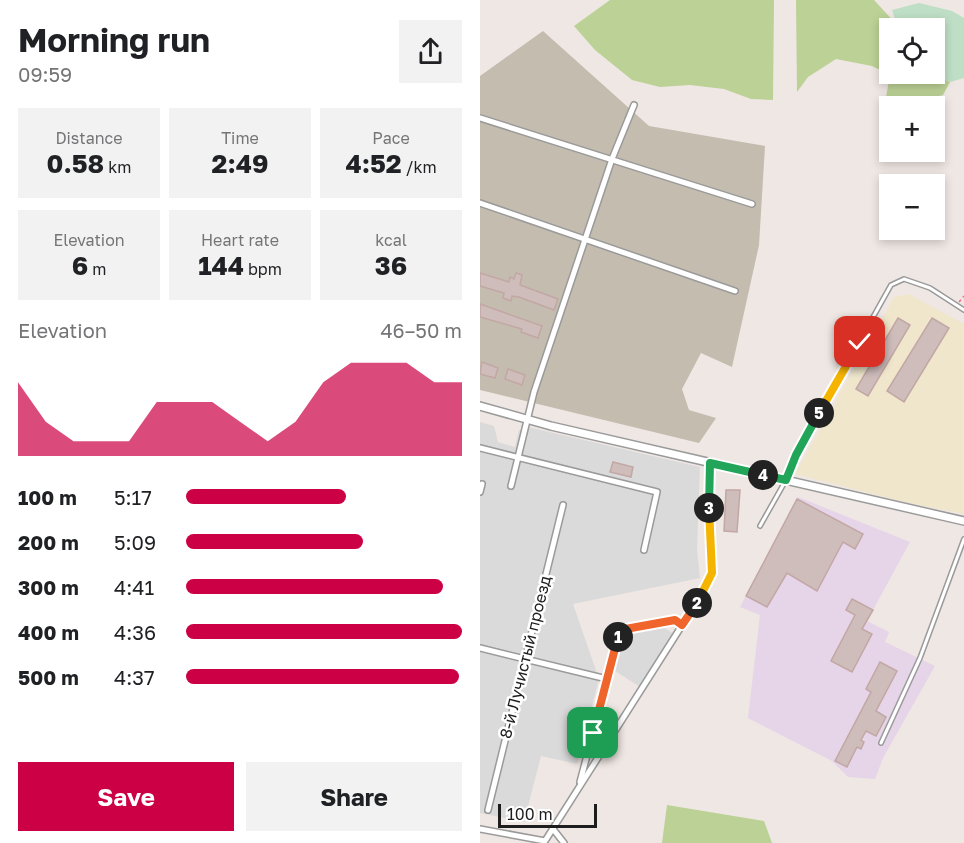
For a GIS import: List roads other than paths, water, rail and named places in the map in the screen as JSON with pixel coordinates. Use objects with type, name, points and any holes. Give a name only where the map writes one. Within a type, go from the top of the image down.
[{"type":"street","points":[[511,486],[526,419],[612,159],[634,105]]},
{"type":"street","points":[[480,118],[752,204]]},
{"type":"street","points":[[480,203],[735,291]]},
{"type":"street","points":[[480,406],[710,463],[964,521]]},
{"type":"street","points":[[480,448],[657,492],[644,550]]},
{"type":"street","points":[[480,838],[481,830],[545,841],[707,586],[712,573],[709,524],[710,463]]},
{"type":"street","points":[[480,492],[482,484]]},
{"type":"street","name":"8-й Лучистый проезд","points":[[488,810],[562,505]]},
{"type":"street","points":[[579,787],[620,630],[675,620],[682,625]]},
{"type":"street","points":[[480,648],[607,679]]},
{"type":"street","points":[[553,829],[564,843]]},
{"type":"lane","points":[[760,526],[786,480],[796,455],[891,285],[904,279],[930,288],[964,310]]},
{"type":"lane","points":[[881,743],[920,658],[964,539]]}]
